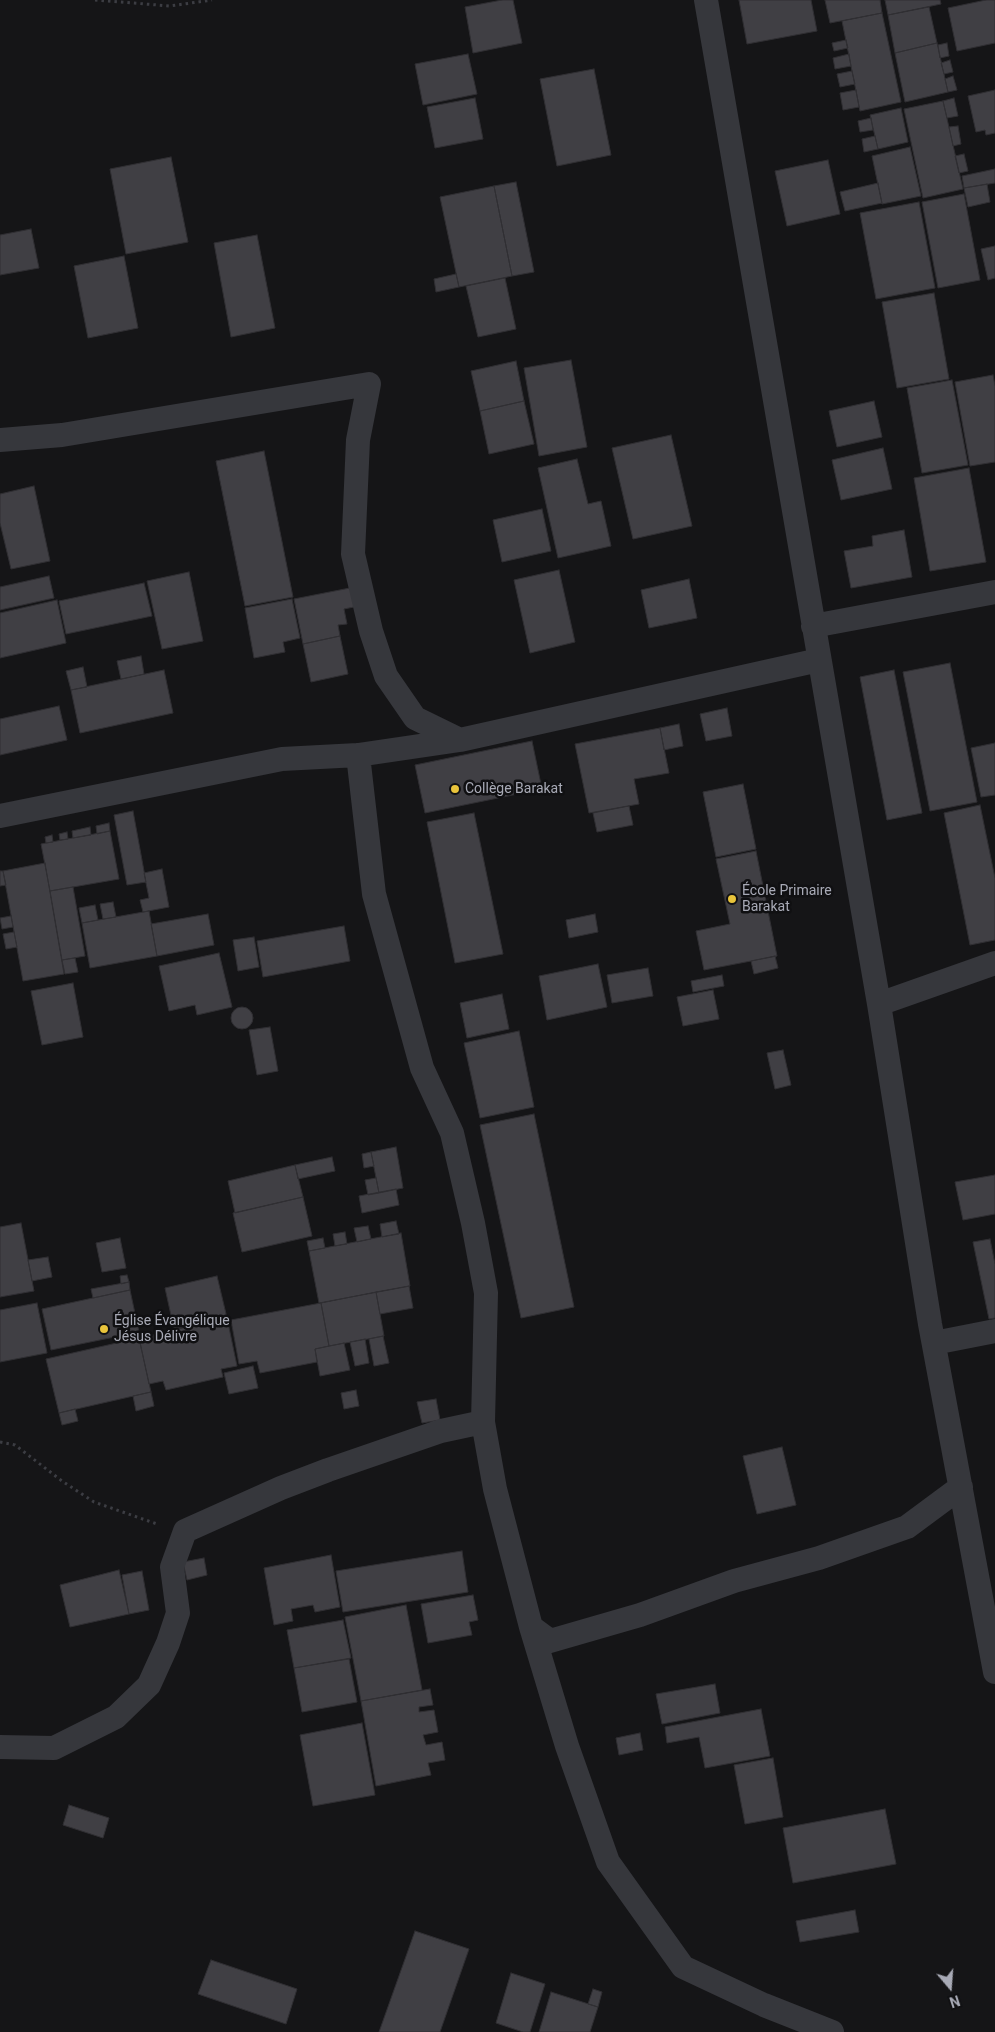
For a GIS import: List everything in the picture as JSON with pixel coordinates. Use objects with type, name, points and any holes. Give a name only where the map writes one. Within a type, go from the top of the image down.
[{"type":"street","points":[[706,0],[879,1004],[934,1342],[995,1672]]},
{"type":"street","points":[[0,440],[62,435],[369,384],[358,440],[353,554],[372,631],[386,676],[415,718],[460,740]]},
{"type":"street","points":[[813,626],[995,592]]},
{"type":"street","points":[[0,816],[282,759],[358,755],[460,740],[819,660]]},
{"type":"street","points":[[358,755],[374,894],[422,1068],[452,1133],[473,1223],[486,1293],[483,1422],[495,1489],[531,1627],[567,1746],[608,1862],[683,1967],[764,2006],[832,2032]]},
{"type":"street","points":[[879,1004],[995,963]]},
{"type":"street","points":[[934,1342],[995,1331]]},
{"type":"street","points":[[0,1747],[54,1748],[116,1716],[149,1685],[168,1643],[178,1613],[172,1567],[184,1531],[281,1488],[328,1470],[441,1431],[483,1422]]},
{"type":"street","points":[[531,1627],[550,1641],[640,1615],[734,1581],[819,1558],[907,1527],[961,1487]]},
{"type":"path","points":[[95,0],[170,6],[212,0]]},
{"type":"path","points":[[0,1442],[15,1445],[62,1481],[94,1502],[184,1531]]},
{"type":"building","points":[[502,0],[513,0],[522,43],[473,53],[465,7]]},
{"type":"building","points":[[739,0],[811,0],[817,31],[747,44]]},
{"type":"building","points":[[825,0],[880,0],[882,13],[830,23]]},
{"type":"building","points":[[885,0],[940,0],[941,4],[888,15]]},
{"type":"building","points":[[986,0],[995,0],[995,43],[957,51],[948,8]]},
{"type":"building","points":[[929,7],[937,43],[895,53],[888,15]]},
{"type":"building","points":[[882,13],[901,102],[860,111],[842,21]]},
{"type":"building","points":[[846,40],[848,48],[834,51],[832,43]]},
{"type":"building","points":[[937,43],[948,92],[905,102],[895,53]]},
{"type":"building","points":[[947,43],[949,56],[940,58],[938,45]]},
{"type":"building","points":[[468,54],[477,94],[423,105],[415,64]]},
{"type":"building","points":[[849,54],[851,66],[835,69],[833,58]]},
{"type":"building","points":[[950,60],[953,72],[944,74],[941,63]]},
{"type":"building","points":[[594,69],[611,155],[557,166],[540,79]]},
{"type":"building","points":[[852,71],[855,84],[840,87],[837,74]]},
{"type":"building","points":[[953,76],[957,90],[948,92],[945,79]]},
{"type":"building","points":[[856,90],[859,107],[843,110],[840,93]]},
{"type":"building","points":[[995,90],[995,133],[986,135],[985,130],[976,132],[968,96]]},
{"type":"building","points":[[475,98],[483,139],[435,148],[427,107]]},
{"type":"building","points":[[954,98],[958,116],[947,118],[943,101]]},
{"type":"building","points":[[943,101],[963,189],[923,198],[904,109]]},
{"type":"building","points":[[901,108],[908,142],[878,149],[870,115]]},
{"type":"building","points":[[871,118],[873,130],[860,132],[858,121]]},
{"type":"building","points":[[958,126],[961,144],[953,146],[949,127]]},
{"type":"building","points":[[875,136],[878,149],[864,152],[862,139]]},
{"type":"building","points":[[910,147],[921,196],[882,204],[872,156]]},
{"type":"building","points":[[964,154],[968,171],[959,173],[955,156]]},
{"type":"building","points":[[171,157],[188,242],[126,254],[110,169]]},
{"type":"building","points":[[828,160],[840,214],[787,226],[775,171]]},
{"type":"building","points":[[995,169],[995,183],[964,188],[962,176]]},
{"type":"building","points":[[516,182],[534,272],[512,276],[494,186]]},
{"type":"building","points":[[878,183],[882,203],[845,211],[840,192]]},
{"type":"building","points":[[987,184],[990,202],[968,207],[964,188]]},
{"type":"building","points":[[494,186],[512,276],[459,287],[440,197]]},
{"type":"building","points":[[964,194],[980,280],[938,288],[922,202]]},
{"type":"building","points":[[919,202],[935,288],[876,299],[860,213]]},
{"type":"building","points":[[31,229],[39,268],[0,275],[0,235]]},
{"type":"building","points":[[257,235],[275,328],[231,337],[214,243]]},
{"type":"building","points":[[995,246],[995,278],[988,280],[981,249]]},
{"type":"building","points":[[124,256],[138,328],[88,338],[74,266]]},
{"type":"building","points":[[456,274],[459,287],[436,292],[434,279]]},
{"type":"building","points":[[505,278],[516,329],[478,337],[466,286]]},
{"type":"building","points":[[934,293],[949,379],[897,388],[882,302]]},
{"type":"building","points":[[571,360],[587,447],[539,456],[524,368]]},
{"type":"building","points":[[516,361],[524,401],[480,411],[471,371]]},
{"type":"building","points":[[993,375],[995,386],[995,462],[970,466],[955,382]]},
{"type":"building","points":[[952,380],[968,465],[922,473],[907,388]]},
{"type":"building","points":[[524,401],[534,444],[489,454],[480,411]]},
{"type":"building","points":[[874,401],[882,437],[837,447],[829,411]]},
{"type":"building","points":[[671,435],[692,526],[633,539],[612,448]]},
{"type":"building","points":[[883,448],[892,489],[841,500],[832,460]]},
{"type":"building","points":[[264,451],[293,597],[245,606],[216,461]]},
{"type":"building","points":[[577,459],[588,504],[601,501],[611,546],[558,558],[538,468]]},
{"type":"building","points":[[969,468],[986,562],[930,571],[914,478]]},
{"type":"building","points":[[34,486],[50,561],[11,569],[0,523],[0,494]]},
{"type":"building","points":[[542,509],[551,551],[502,562],[493,520]]},
{"type":"building","points":[[904,530],[912,577],[851,588],[844,551],[873,546],[872,536]]},
{"type":"building","points":[[559,570],[575,642],[530,653],[514,580]]},
{"type":"building","points":[[189,572],[203,641],[162,649],[147,581]]},
{"type":"building","points":[[49,576],[54,598],[0,610],[0,587]]},
{"type":"building","points":[[689,579],[697,618],[649,628],[641,590]]},
{"type":"building","points":[[144,583],[152,616],[66,634],[59,601]]},
{"type":"building","points":[[355,587],[359,606],[344,609],[347,624],[338,625],[340,636],[303,644],[294,599]]},
{"type":"building","points":[[292,599],[300,638],[283,642],[285,652],[254,658],[245,608]]},
{"type":"building","points":[[57,600],[66,643],[0,658],[0,613]]},
{"type":"building","points":[[340,636],[348,674],[311,682],[303,644]]},
{"type":"building","points":[[141,656],[144,674],[121,679],[117,661]]},
{"type":"building","points":[[950,663],[977,802],[930,811],[903,672]]},
{"type":"building","points":[[83,667],[87,687],[71,690],[66,671]]},
{"type":"building","points":[[164,670],[173,713],[80,733],[71,690]]},
{"type":"building","points":[[894,670],[922,813],[887,820],[860,677]]},
{"type":"building","points":[[59,706],[67,740],[0,755],[0,719]]},
{"type":"building","points":[[727,708],[732,736],[706,741],[700,714]]},
{"type":"building","points":[[679,724],[683,746],[664,750],[660,728]]},
{"type":"building","points":[[660,728],[669,773],[634,779],[639,804],[589,813],[575,744]]},
{"type":"building","points":[[532,741],[542,789],[425,813],[415,765]]},
{"type":"building","points":[[995,743],[995,795],[981,797],[971,748]]},
{"type":"building","points":[[743,784],[756,849],[716,857],[703,792]]},
{"type":"building","points":[[980,805],[995,878],[995,940],[970,945],[944,813]]},
{"type":"building","points":[[629,806],[633,825],[597,832],[593,813]]},
{"type":"building","points":[[133,811],[146,882],[127,885],[114,815]]},
{"type":"building","points":[[474,813],[503,954],[455,963],[427,822]]},
{"type":"building","points":[[109,823],[110,831],[97,834],[96,826]]},
{"type":"building","points":[[90,827],[91,835],[73,838],[72,831]]},
{"type":"building","points":[[110,831],[119,879],[50,891],[41,844]]},
{"type":"building","points":[[67,832],[68,839],[60,840],[59,834]]},
{"type":"building","points":[[52,835],[53,842],[46,843],[45,837]]},
{"type":"building","points":[[756,851],[777,956],[704,970],[696,931],[730,924],[716,859]]},
{"type":"building","points":[[45,863],[64,974],[23,981],[3,871]]},
{"type":"building","points":[[162,869],[169,907],[143,912],[140,900],[149,898],[144,873]]},
{"type":"building","points":[[0,871],[3,871],[6,885],[0,886]]},
{"type":"building","points":[[73,887],[85,956],[62,960],[50,891]]},
{"type":"building","points":[[113,902],[116,917],[103,919],[100,904]]},
{"type":"building","points":[[95,905],[98,920],[82,923],[79,908]]},
{"type":"building","points":[[149,911],[157,956],[90,968],[82,923]]},
{"type":"building","points":[[208,914],[214,945],[157,956],[151,924]]},
{"type":"building","points":[[595,914],[598,932],[569,938],[566,920]]},
{"type":"building","points":[[11,916],[13,927],[2,929],[0,918]]},
{"type":"building","points":[[344,926],[350,961],[263,977],[257,941]]},
{"type":"building","points":[[14,932],[17,947],[6,949],[3,934]]},
{"type":"building","points":[[254,937],[259,967],[238,971],[233,940]]},
{"type":"building","points":[[219,953],[232,1007],[197,1015],[195,1005],[169,1011],[159,966]]},
{"type":"building","points":[[775,956],[778,968],[754,974],[751,961]]},
{"type":"building","points":[[75,958],[78,972],[65,974],[62,960]]},
{"type":"building","points":[[598,964],[607,1007],[547,1020],[539,976]]},
{"type":"building","points":[[648,968],[653,996],[612,1003],[607,975]]},
{"type":"building","points":[[722,975],[724,986],[693,992],[691,981]]},
{"type":"building","points":[[73,983],[83,1037],[42,1045],[31,991]]},
{"type":"building","points":[[713,990],[719,1019],[683,1026],[677,997]]},
{"type":"building","points":[[502,994],[509,1029],[467,1038],[460,1003]]},
{"type":"building","points":[[242,1007],[252,1014],[253,1018],[246,1028],[242,1029],[232,1022],[231,1018],[238,1008]]},
{"type":"building","points":[[270,1027],[278,1071],[257,1075],[249,1030]]},
{"type":"building","points":[[519,1031],[534,1107],[480,1118],[464,1043]]},
{"type":"building","points":[[783,1050],[791,1085],[775,1089],[767,1053]]},
{"type":"building","points":[[534,1114],[574,1307],[521,1318],[480,1125]]},
{"type":"building","points":[[396,1147],[403,1188],[379,1193],[371,1152]]},
{"type":"building","points":[[371,1152],[374,1166],[364,1168],[362,1154]]},
{"type":"building","points":[[332,1157],[335,1171],[298,1179],[295,1165]]},
{"type":"building","points":[[295,1165],[303,1197],[235,1213],[228,1181]]},
{"type":"building","points":[[995,1175],[995,1214],[963,1220],[955,1182]]},
{"type":"building","points":[[376,1178],[379,1193],[368,1195],[365,1180]]},
{"type":"building","points":[[396,1189],[399,1205],[362,1213],[359,1196]]},
{"type":"building","points":[[303,1197],[312,1236],[242,1252],[233,1213]]},
{"type":"building","points":[[396,1221],[399,1234],[382,1237],[380,1224]]},
{"type":"building","points":[[21,1223],[34,1291],[0,1297],[0,1227]]},
{"type":"building","points":[[368,1226],[371,1239],[357,1242],[354,1228]]},
{"type":"building","points":[[345,1232],[347,1244],[335,1246],[333,1234]]},
{"type":"building","points":[[401,1233],[410,1286],[319,1303],[309,1251]]},
{"type":"building","points":[[120,1238],[126,1268],[102,1272],[96,1243]]},
{"type":"building","points":[[323,1238],[325,1248],[309,1251],[307,1241]]},
{"type":"building","points":[[990,1239],[995,1264],[995,1318],[989,1319],[973,1242]]},
{"type":"building","points":[[48,1257],[52,1277],[32,1281],[28,1260]]},
{"type":"building","points":[[127,1275],[129,1282],[121,1284],[120,1276]]},
{"type":"building","points":[[217,1276],[227,1318],[174,1329],[165,1288]]},
{"type":"building","points":[[129,1282],[130,1290],[93,1298],[91,1289]]},
{"type":"building","points":[[409,1286],[413,1308],[380,1314],[376,1292]]},
{"type":"building","points":[[130,1290],[139,1332],[51,1350],[42,1309]]},
{"type":"building","points":[[376,1292],[384,1336],[329,1346],[321,1303]]},
{"type":"building","points":[[37,1303],[47,1353],[0,1362],[0,1310]]},
{"type":"building","points":[[321,1303],[329,1346],[315,1349],[317,1362],[260,1373],[257,1361],[239,1364],[231,1320]]},
{"type":"building","points":[[227,1318],[237,1366],[221,1369],[223,1377],[166,1390],[163,1381],[149,1384],[139,1338]]},
{"type":"building","points":[[383,1336],[389,1363],[374,1366],[369,1339]]},
{"type":"building","points":[[139,1338],[151,1392],[59,1413],[46,1359]]},
{"type":"building","points":[[365,1339],[369,1363],[355,1366],[350,1342]]},
{"type":"building","points":[[344,1343],[350,1370],[320,1376],[315,1349]]},
{"type":"building","points":[[253,1366],[258,1388],[229,1394],[224,1373]]},
{"type":"building","points":[[356,1390],[359,1406],[344,1409],[341,1393]]},
{"type":"building","points":[[151,1392],[154,1406],[136,1411],[133,1396]]},
{"type":"building","points":[[436,1399],[440,1420],[422,1423],[417,1402]]},
{"type":"building","points":[[75,1409],[78,1421],[62,1425],[59,1413]]},
{"type":"building","points":[[782,1447],[796,1505],[757,1514],[743,1456]]},
{"type":"building","points":[[462,1551],[468,1592],[343,1612],[336,1571]]},
{"type":"building","points":[[331,1555],[340,1607],[315,1612],[313,1605],[291,1609],[293,1621],[274,1625],[264,1568]]},
{"type":"building","points":[[204,1558],[207,1575],[187,1580],[183,1562]]},
{"type":"building","points":[[119,1570],[129,1614],[70,1627],[60,1585]]},
{"type":"building","points":[[142,1571],[149,1610],[129,1614],[122,1575]]},
{"type":"building","points":[[473,1595],[478,1620],[469,1622],[472,1635],[428,1643],[421,1604]]},
{"type":"building","points":[[406,1605],[422,1690],[361,1701],[345,1617]]},
{"type":"building","points":[[343,1620],[351,1658],[294,1668],[287,1630]]},
{"type":"building","points":[[349,1659],[357,1702],[302,1712],[294,1668]]},
{"type":"building","points":[[715,1684],[720,1713],[662,1724],[656,1694]]},
{"type":"building","points":[[430,1689],[433,1705],[419,1707],[419,1712],[434,1710],[438,1732],[423,1735],[426,1745],[442,1742],[445,1760],[428,1763],[431,1775],[376,1786],[361,1701]]},
{"type":"building","points":[[761,1709],[770,1756],[705,1768],[699,1737],[667,1743],[665,1727]]},
{"type":"building","points":[[362,1723],[375,1795],[313,1806],[300,1735]]},
{"type":"building","points":[[640,1733],[643,1750],[619,1755],[616,1738]]},
{"type":"building","points":[[773,1758],[783,1817],[745,1824],[734,1765]]},
{"type":"building","points":[[69,1805],[109,1818],[103,1838],[63,1825]]},
{"type":"building","points":[[885,1809],[896,1864],[793,1883],[783,1828]]},
{"type":"building","points":[[855,1910],[859,1932],[800,1942],[796,1921]]},
{"type":"building","points":[[415,1931],[469,1949],[440,2032],[379,2032]]},
{"type":"building","points":[[211,1960],[297,1989],[286,2024],[198,1994]]},
{"type":"building","points":[[511,1973],[545,1984],[530,2032],[523,2032],[496,2023]]},
{"type":"building","points":[[593,1989],[602,1992],[598,2007],[588,2004]]},
{"type":"building","points":[[551,1992],[598,2007],[590,2032],[539,2032]]},
{"type":"place","name":"Collège Barakat","points":[[455,789]]},
{"type":"place","name":"École Primaire Barakat","points":[[732,899]]},
{"type":"place","name":"Église Évangélique Jésus Délivre","points":[[104,1329]]}]
